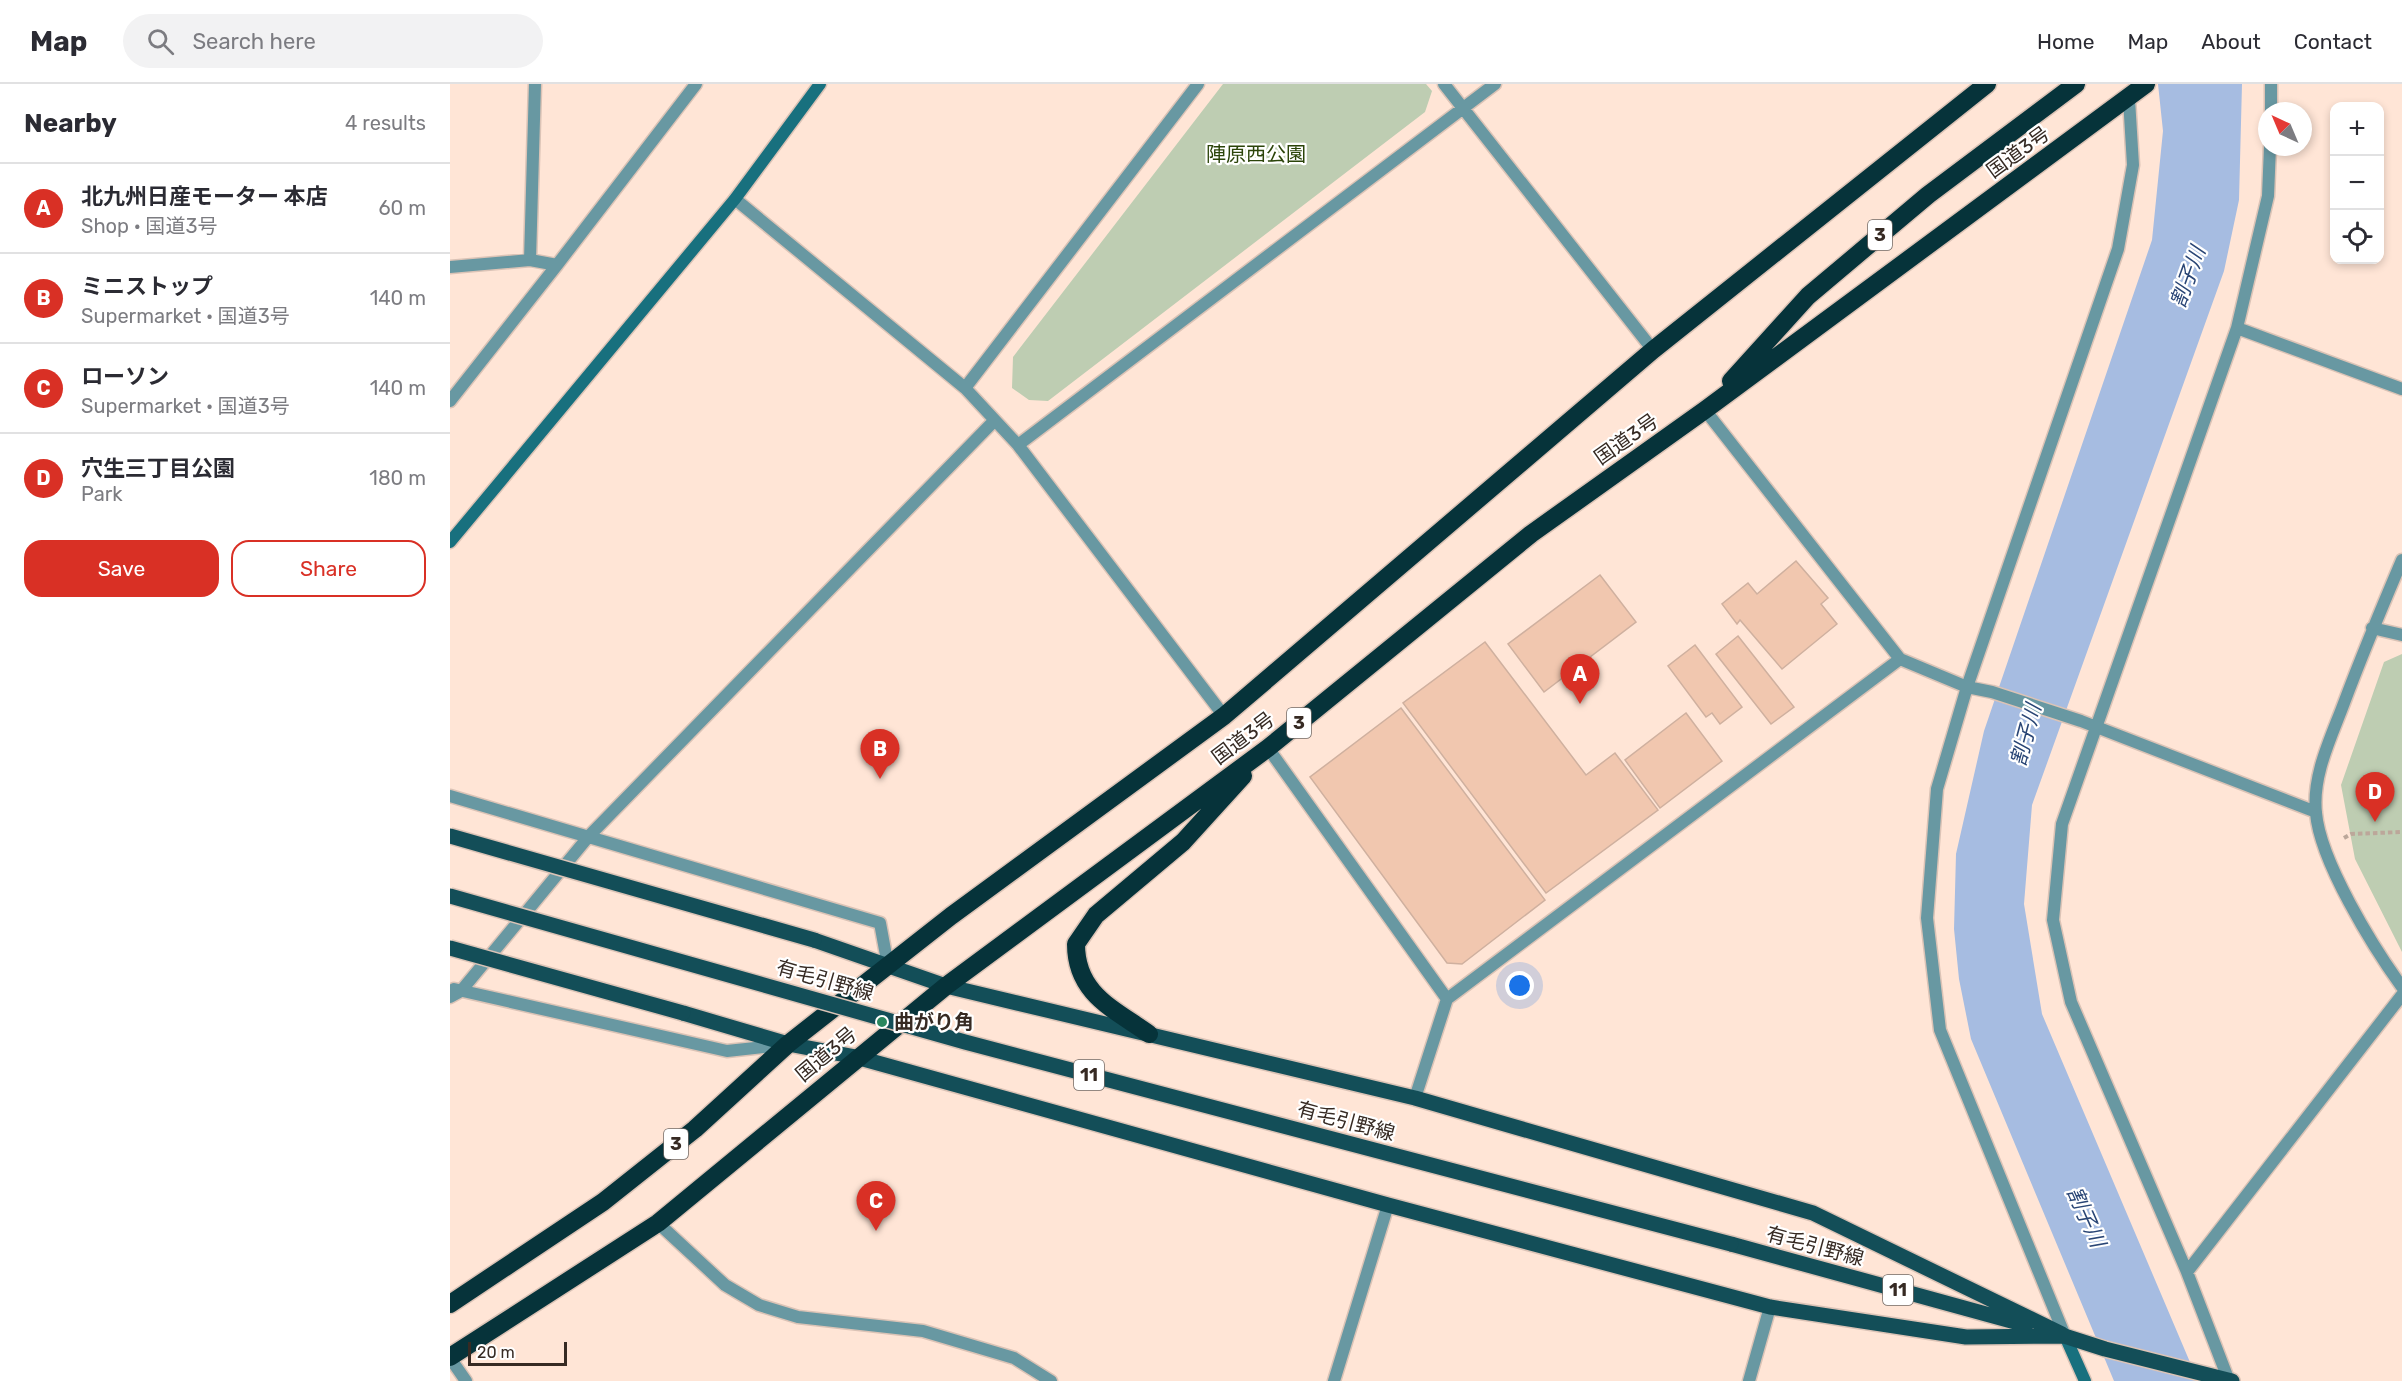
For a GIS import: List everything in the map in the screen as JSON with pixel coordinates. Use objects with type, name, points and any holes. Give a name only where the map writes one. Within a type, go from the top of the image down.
[{"type":"highway","name":"国道3号","points":[[450,1304],[603,1202],[695,1129],[788,1044],[951,916],[1224,716],[1653,350],[1987,84]]},
{"type":"highway","name":"3","points":[[1705,410],[1808,296],[1928,195],[2076,84]]},
{"type":"highway","name":"国道3号","points":[[450,1358],[658,1223],[856,1057],[946,986],[1268,748],[1531,534],[1705,410],[2129,99],[2146,84]]},
{"type":"highway","points":[[1149,1034],[1092,994],[1080,974],[1076,944],[1096,915],[1183,842],[1268,748]]},
{"type":"main road","points":[[450,836],[814,940],[946,986],[1415,1098],[1813,1213],[2065,1336]]},
{"type":"main road","name":"有毛引野線","points":[[450,896],[976,1045],[1731,1244],[2105,1349],[2226,1380]]},
{"type":"main road","points":[[450,948],[788,1044],[856,1057],[1388,1205],[1770,1307],[1966,1337],[2065,1336]]},
{"type":"street","points":[[530,260],[535,84]]},
{"type":"street","points":[[450,401],[696,84]]},
{"type":"street","points":[[450,542],[735,199],[820,84]]},
{"type":"street","points":[[965,388],[1197,84]]},
{"type":"street","points":[[1444,84],[1653,350]]},
{"type":"street","points":[[1017,445],[1495,84]]},
{"type":"street","points":[[2271,84],[2271,102]]},
{"type":"street","points":[[2085,1381],[1940,1030],[1927,918],[1936,789],[1967,687],[2118,249],[2133,165],[2129,99]]},
{"type":"street","points":[[2226,1380],[2187,1272],[2071,1002],[2053,920],[2062,824],[2237,328],[2268,196],[2270,156]]},
{"type":"street","points":[[735,199],[965,388],[1017,445],[1224,716]]},
{"type":"street","points":[[450,267],[530,260],[557,265]]},
{"type":"street","points":[[2237,328],[2402,389]]},
{"type":"street","points":[[1705,410],[1900,658],[1967,687],[1992,692],[2081,721],[2316,812]]},
{"type":"street","points":[[788,1044],[727,1051],[454,992],[589,836],[994,421]]},
{"type":"street","points":[[2402,560],[2372,628],[2320,767],[2316,812],[2325,851],[2376,951],[2402,987]]},
{"type":"street","points":[[2372,628],[2402,635]]},
{"type":"street","points":[[1415,1098],[1448,999],[1900,658]]},
{"type":"street","points":[[1268,748],[1448,999]]},
{"type":"street","points":[[450,796],[880,923],[888,966]]},
{"type":"street","points":[[2187,1272],[2402,995]]},
{"type":"street","points":[[1334,1381],[1388,1205]]},
{"type":"street","points":[[658,1223],[725,1285],[759,1305],[798,1317],[923,1330],[1014,1358],[1051,1381]]},
{"type":"street","points":[[1749,1381],[1770,1307]]},
{"type":"street","points":[[450,1358],[466,1381]]},
{"type":"path","points":[[2325,851],[2351,834],[2402,832]]},
{"type":"green space","name":"陣原西公園","points":[[1223,84],[1426,84],[1432,91],[1425,112],[1048,401],[1029,400],[1012,388],[1013,357]]},
{"type":"green space","points":[[2402,654],[2402,952],[2355,859],[2341,785],[2384,662]]},
{"type":"water","name":"割子川","points":[[2158,84],[2242,84],[2239,200],[2224,271],[2032,805],[2024,904],[2042,1014],[2198,1381],[2114,1381],[1971,1039],[1959,979],[1954,929],[1956,854],[1984,731],[2152,240],[2163,131]]},
{"type":"building","points":[[1796,561],[1828,598],[1821,604],[1837,624],[1782,669],[1740,620],[1737,624],[1722,604],[1748,583],[1757,594]]},
{"type":"building","points":[[1600,575],[1636,622],[1544,692],[1508,644]]},
{"type":"building","points":[[1738,636],[1794,707],[1771,724],[1716,654]]},
{"type":"building","points":[[1485,642],[1586,775],[1615,753],[1658,810],[1546,893],[1403,703]]},
{"type":"building","points":[[1695,645],[1742,707],[1720,724],[1712,713],[1706,717],[1668,666]]},
{"type":"building","points":[[1401,708],[1545,900],[1462,964],[1447,963],[1310,777]]},
{"type":"building","points":[[1686,713],[1722,761],[1660,808],[1625,760]]},
{"type":"place","name":"北九州日産モーター 本店","points":[[1580,704]]},
{"type":"place","name":"ミニストップ","points":[[880,779]]},
{"type":"place","name":"穴生三丁目公園","points":[[2375,822]]},
{"type":"place","name":"曲がり角","points":[[882,1022]]},
{"type":"place","name":"ローソン","points":[[876,1231]]}]
